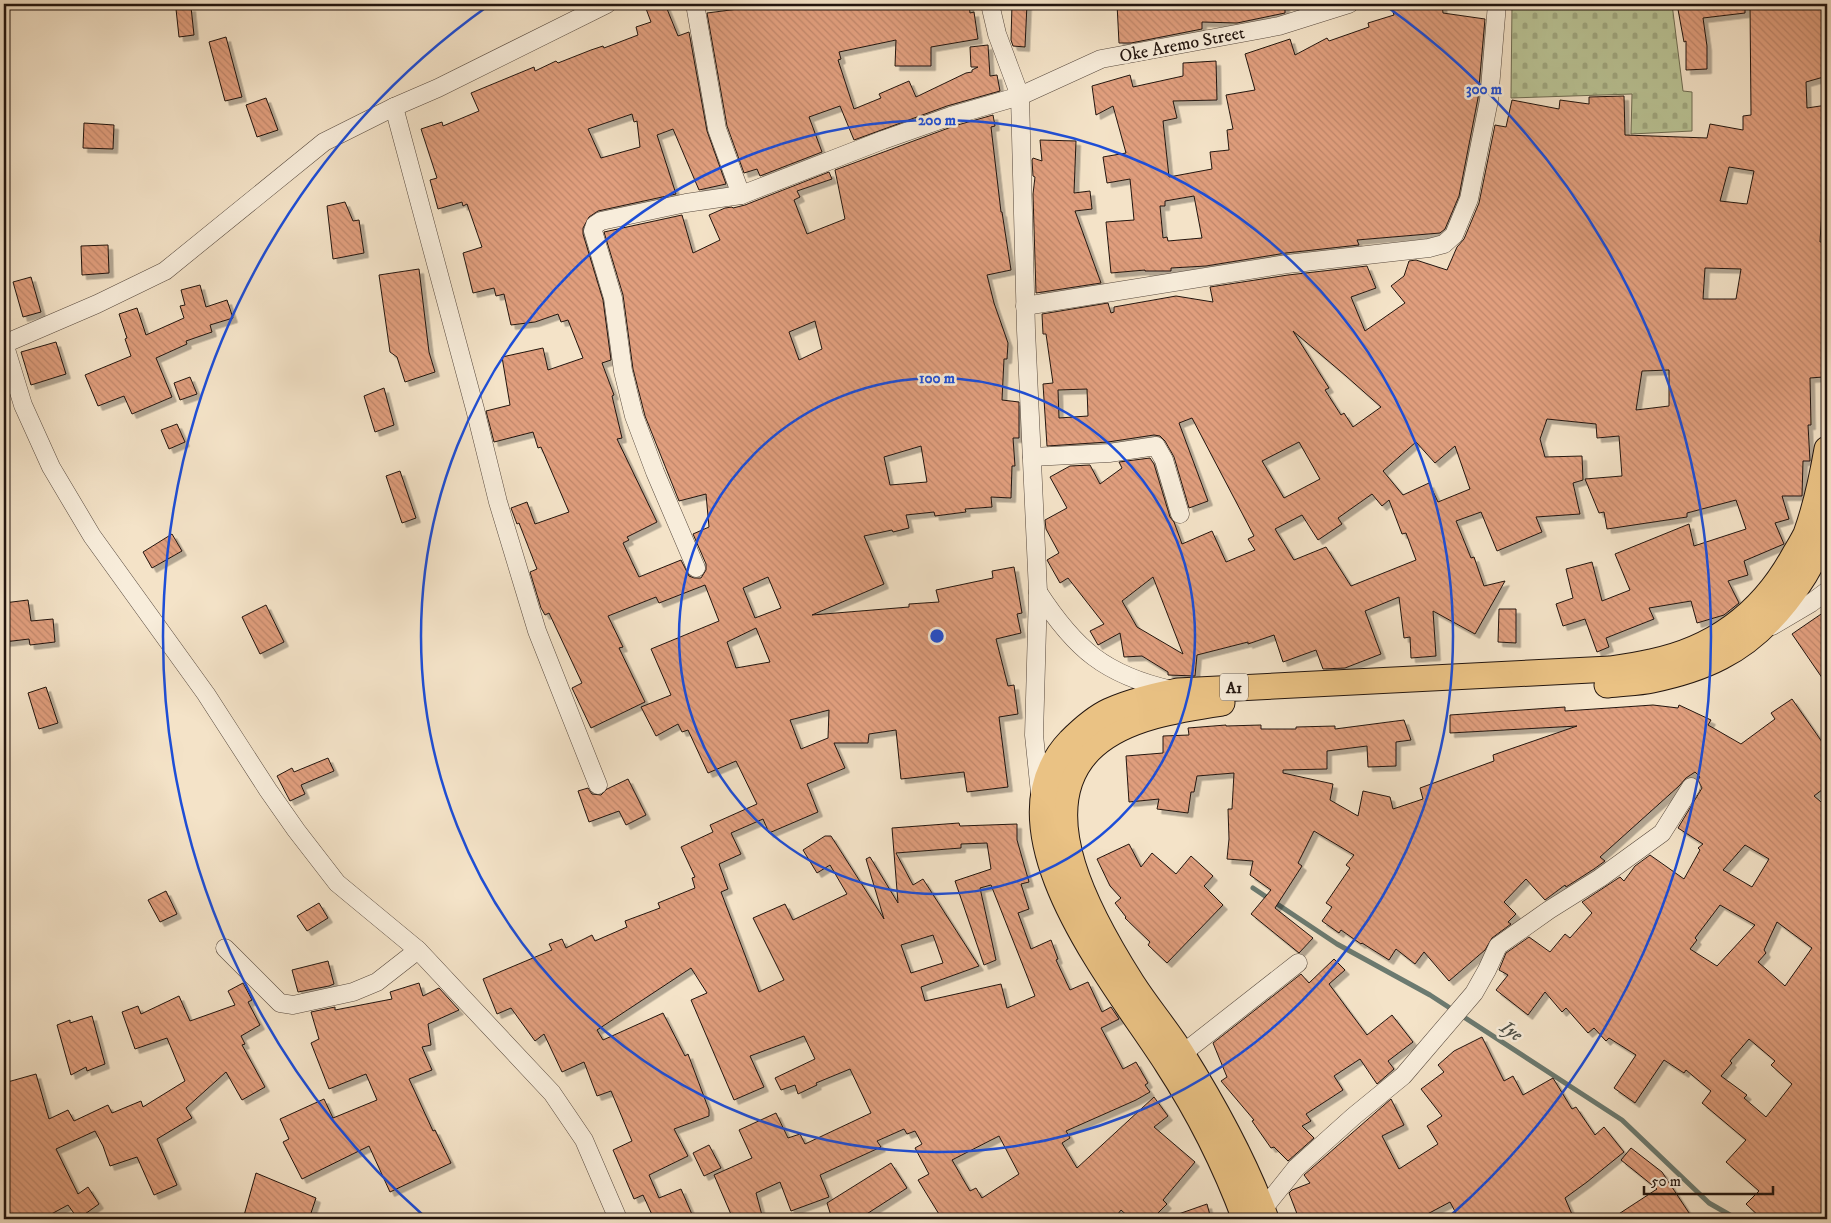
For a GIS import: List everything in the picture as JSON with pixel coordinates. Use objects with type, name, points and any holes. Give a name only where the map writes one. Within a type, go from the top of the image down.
[{"type":"highway","name":"A1","points":[[1258,1216],[1222,1121],[1182,1054],[1133,984],[1103,935],[1078,882],[1068,848],[1065,818],[1068,789],[1077,766],[1094,745],[1122,728],[1157,715],[1188,708],[1610,669],[1652,662],[1693,649],[1721,635],[1744,619],[1760,605],[1784,573],[1805,536],[1820,492],[1827,449]]},
{"type":"highway","name":"A1","points":[[1258,1216],[1230,1180],[1207,1131],[1168,1064],[1122,1000],[1071,912],[1057,881],[1046,847],[1042,809],[1048,776],[1061,751],[1082,729],[1108,711],[1142,699],[1178,691],[1430,685],[1604,685],[1650,681],[1682,672],[1722,657],[1748,640],[1777,612],[1802,582],[1822,542],[1827,526]]},
{"type":"street","points":[[607,4],[324,142],[165,271],[97,304],[4,343],[23,405],[51,467],[92,536],[206,694],[268,790],[337,883],[418,950],[552,1093],[584,1140],[618,1219]]},
{"type":"street","points":[[695,4],[717,129],[741,195]]},
{"type":"street","points":[[990,4],[997,34],[1020,96],[1025,306],[1038,592],[1034,735],[1042,809]]},
{"type":"street","name":"Oke Aremo Street","points":[[696,568],[655,472],[634,416],[623,371],[613,298],[593,230],[595,224],[601,221],[686,202],[741,195],[951,116],[1020,96],[1101,59],[1279,26],[1349,4]]},
{"type":"street","points":[[1025,306],[1287,264],[1429,248],[1444,244],[1454,234],[1469,199],[1489,100],[1497,4]]},
{"type":"street","points":[[394,107],[498,502],[537,631],[598,785]]},
{"type":"street","points":[[1032,457],[1109,453],[1156,446],[1164,460],[1180,514]]},
{"type":"street","points":[[1748,640],[1827,591]]},
{"type":"street","points":[[1038,592],[1052,614],[1068,632],[1087,652],[1106,666],[1155,686],[1178,691]]},
{"type":"street","points":[[1258,1216],[1296,1168],[1354,1116],[1403,1076],[1474,993],[1498,946],[1548,910],[1600,878],[1662,833],[1691,787]]},
{"type":"street","points":[[225,948],[280,1003],[293,1005],[353,992],[377,982],[418,950]]},
{"type":"street","points":[[1182,1054],[1298,963]]},
{"type":"green space","points":[[1512,4],[1672,4],[1683,91],[1692,92],[1692,131],[1631,134],[1632,94],[1511,98]]},
{"type":"building","points":[[665,4],[678,36],[689,32],[707,131],[726,184],[699,190],[673,129],[657,135],[676,194],[598,211],[589,217],[583,228],[583,234],[603,300],[611,360],[602,363],[614,395],[612,396],[622,438],[617,439],[657,522],[627,537],[629,540],[623,543],[639,577],[681,560],[689,576],[701,578],[706,570],[706,564],[693,534],[709,527],[706,494],[679,501],[645,416],[633,369],[623,295],[604,232],[682,215],[693,253],[720,240],[709,215],[725,208],[745,205],[829,172],[832,179],[797,191],[800,197],[794,200],[807,234],[845,219],[835,170],[954,126],[993,115],[995,126],[991,127],[1001,212],[1011,270],[987,275],[994,303],[1008,343],[1007,359],[1004,359],[1002,400],[1019,402],[1019,438],[1013,438],[1015,466],[1012,466],[1011,498],[991,497],[992,507],[965,509],[966,512],[935,516],[934,512],[906,515],[909,528],[864,536],[884,584],[812,615],[909,607],[909,604],[939,602],[936,590],[993,578],[992,571],[1014,567],[1022,613],[1017,614],[1021,633],[996,639],[1008,686],[1014,685],[1018,714],[999,717],[1008,787],[967,792],[964,772],[901,779],[896,730],[869,734],[868,743],[834,743],[845,768],[807,784],[818,812],[769,833],[763,819],[731,833],[741,854],[719,864],[728,889],[721,892],[759,992],[784,980],[753,918],[785,904],[793,920],[847,894],[830,865],[817,873],[803,850],[825,836],[831,836],[884,919],[866,859],[870,857],[898,903],[892,828],[959,823],[960,826],[1017,824],[1017,840],[1029,882],[1021,884],[1029,909],[1018,913],[1031,949],[1051,940],[1058,959],[1056,960],[1070,990],[1088,982],[1102,1012],[1111,1007],[1119,1019],[1101,1028],[1123,1069],[1136,1062],[1148,1083],[1145,1085],[1150,1092],[1066,1131],[1070,1138],[1062,1143],[1077,1168],[1154,1097],[1168,1116],[1154,1127],[1195,1162],[1163,1200],[1167,1204],[1152,1219],[1131,1219],[1121,1210],[1114,1219],[942,1219],[918,1180],[929,1174],[915,1148],[922,1144],[915,1131],[907,1134],[904,1129],[877,1141],[881,1147],[820,1175],[829,1197],[791,1211],[780,1182],[756,1193],[763,1219],[733,1219],[714,1175],[752,1158],[739,1130],[776,1113],[788,1138],[800,1134],[805,1144],[871,1113],[850,1069],[816,1083],[817,1085],[798,1094],[795,1085],[781,1090],[775,1078],[815,1059],[804,1036],[750,1056],[764,1087],[734,1100],[691,1000],[707,993],[691,968],[597,1030],[603,1040],[663,1013],[685,1056],[688,1054],[709,1110],[709,1116],[674,1129],[688,1156],[649,1175],[659,1198],[681,1189],[694,1219],[654,1219],[643,1195],[634,1199],[613,1150],[632,1141],[611,1091],[597,1096],[584,1062],[562,1072],[544,1034],[535,1041],[511,1008],[497,1014],[483,979],[552,950],[549,944],[562,939],[566,948],[592,935],[595,941],[627,927],[625,921],[660,908],[658,903],[695,888],[692,878],[695,877],[681,847],[713,832],[710,825],[757,804],[736,761],[708,773],[688,730],[682,732],[678,724],[656,736],[641,707],[671,695],[651,649],[719,621],[705,585],[659,603],[656,597],[608,616],[623,647],[619,648],[645,702],[591,728],[572,688],[582,683],[549,613],[545,615],[541,608],[530,572],[537,569],[511,508],[527,502],[535,524],[569,512],[541,447],[538,448],[533,432],[494,442],[486,411],[510,405],[502,357],[543,348],[548,370],[583,358],[568,320],[561,322],[558,314],[535,322],[511,325],[504,294],[496,296],[494,288],[473,293],[463,253],[482,247],[467,204],[463,206],[462,202],[438,209],[430,180],[437,178],[421,129],[442,122],[443,126],[479,111],[471,93],[534,67],[535,71],[556,61],[558,63],[638,35],[636,27],[651,22],[645,6]],"holes":[[[632,114],[634,122],[637,121],[640,147],[601,158],[588,129]],[[815,321],[822,349],[799,360],[789,332]],[[921,446],[927,482],[890,485],[884,457]],[[768,577],[781,608],[755,618],[743,588]],[[756,628],[770,662],[736,668],[727,642]],[[829,710],[828,738],[801,749],[790,720]],[[987,843],[991,869],[955,881],[984,965],[996,960],[980,888],[991,885],[1035,996],[1007,1008],[1001,984],[925,1001],[921,987],[979,966],[923,879],[913,885],[896,853],[961,848],[961,844]],[[933,935],[943,963],[911,973],[901,945]],[[999,1136],[1019,1174],[982,1198],[976,1188],[970,1191],[952,1160]]]},
{"type":"building","points":[[744,4],[969,4],[970,13],[974,12],[978,39],[931,47],[931,66],[895,66],[896,40],[839,52],[841,59],[838,60],[854,109],[881,98],[879,94],[909,81],[916,97],[966,73],[972,72],[972,70],[978,67],[971,67],[970,47],[988,45],[990,76],[997,75],[1000,91],[947,106],[854,140],[840,106],[809,117],[822,152],[760,176],[757,169],[744,173],[727,126],[707,13],[746,8]]},
{"type":"building","points":[[1012,4],[1027,4],[1025,47],[1013,46],[1011,40]]},
{"type":"building","points":[[1117,4],[1285,4],[1285,13],[1237,23],[1202,22],[1202,29],[1131,43],[1119,43]]},
{"type":"building","points":[[1418,4],[1442,4],[1443,13],[1485,19],[1478,98],[1459,196],[1445,229],[1440,233],[1357,240],[1359,245],[1286,253],[1206,266],[1171,268],[1171,271],[1145,270],[1111,273],[1106,222],[1134,220],[1130,179],[1107,183],[1103,157],[1126,153],[1113,106],[1096,115],[1092,86],[1130,75],[1133,87],[1183,76],[1183,63],[1216,61],[1217,100],[1173,101],[1177,118],[1163,121],[1169,177],[1212,169],[1210,152],[1229,150],[1227,130],[1233,129],[1226,95],[1255,90],[1245,54],[1290,39],[1295,55],[1327,38],[1329,41],[1369,27],[1368,23],[1394,15],[1392,9]],"holes":[[[1194,196],[1202,238],[1168,241],[1167,237],[1163,238],[1160,206],[1165,206],[1165,201]]]},
{"type":"building","points":[[1677,4],[1745,4],[1745,13],[1703,18],[1707,46],[1707,69],[1686,70],[1686,41],[1684,42]]},
{"type":"building","points":[[1750,4],[1821,4],[1825,33],[1827,33],[1827,76],[1806,82],[1807,108],[1827,105],[1827,191],[1823,190],[1820,242],[1827,242],[1827,298],[1826,330],[1823,330],[1823,377],[1810,378],[1811,425],[1808,425],[1810,461],[1803,461],[1802,496],[1782,496],[1789,519],[1775,523],[1784,544],[1744,561],[1748,575],[1728,581],[1739,603],[1724,615],[1697,623],[1691,601],[1649,608],[1654,619],[1606,638],[1609,647],[1597,652],[1585,619],[1563,626],[1556,604],[1573,598],[1566,569],[1592,562],[1602,601],[1630,590],[1615,554],[1689,524],[1694,546],[1746,529],[1736,500],[1687,513],[1687,517],[1607,529],[1604,512],[1599,513],[1585,479],[1622,476],[1619,436],[1597,438],[1596,424],[1547,419],[1540,439],[1545,457],[1582,456],[1583,480],[1573,483],[1580,514],[1536,517],[1542,532],[1497,551],[1481,512],[1456,521],[1471,558],[1474,557],[1484,586],[1505,581],[1475,634],[1433,611],[1436,656],[1411,658],[1410,637],[1404,638],[1399,597],[1365,611],[1381,654],[1345,668],[1323,669],[1316,650],[1283,662],[1274,635],[1248,644],[1248,642],[1197,655],[1195,676],[1168,675],[1168,672],[1142,656],[1124,657],[1120,633],[1098,645],[1090,631],[1104,624],[1068,578],[1060,583],[1047,560],[1059,553],[1046,529],[1045,520],[1067,508],[1050,477],[1070,466],[1090,465],[1100,484],[1122,468],[1119,462],[1150,458],[1154,464],[1170,517],[1174,522],[1182,544],[1212,531],[1226,562],[1255,550],[1248,539],[1254,536],[1192,418],[1179,423],[1208,501],[1189,508],[1174,457],[1160,436],[1154,435],[1108,442],[1047,446],[1043,384],[1053,383],[1046,334],[1043,334],[1042,314],[1108,303],[1111,313],[1114,312],[1114,307],[1176,296],[1213,302],[1210,287],[1288,275],[1367,266],[1376,288],[1351,297],[1365,331],[1405,303],[1391,286],[1404,276],[1409,261],[1416,260],[1447,270],[1457,247],[1464,239],[1479,203],[1495,125],[1506,127],[1512,100],[1559,109],[1560,100],[1589,104],[1589,97],[1624,96],[1625,135],[1707,138],[1710,124],[1743,130],[1743,116],[1751,115]],"holes":[[[1729,167],[1754,171],[1747,204],[1720,201]],[[1705,268],[1741,269],[1736,299],[1703,299]],[[1293,331],[1381,407],[1353,427],[1344,413],[1341,415],[1325,390],[1329,388]],[[1669,370],[1669,406],[1636,410],[1642,371]],[[1087,389],[1088,416],[1059,418],[1058,390]],[[1299,442],[1320,479],[1284,498],[1262,461]],[[1416,442],[1435,463],[1455,446],[1470,489],[1438,502],[1429,483],[1403,495],[1383,471]],[[1372,494],[1382,506],[1389,500],[1402,534],[1406,533],[1416,560],[1351,586],[1326,547],[1294,560],[1275,529],[1302,515],[1318,540],[1342,524],[1338,518]],[[1153,577],[1183,654],[1137,627],[1122,601]]]},
{"type":"building","points":[[191,7],[194,35],[179,37],[176,9]]},
{"type":"building","points":[[226,37],[242,97],[225,101],[209,42]]},
{"type":"building","points":[[266,98],[278,130],[257,137],[246,105]]},
{"type":"building","points":[[84,123],[114,125],[113,149],[83,148]]},
{"type":"building","points":[[1040,140],[1076,141],[1074,193],[1090,191],[1092,209],[1075,211],[1101,283],[1036,293],[1033,194],[1035,177],[1033,176],[1032,160],[1033,158],[1042,161]]},
{"type":"building","points":[[345,202],[353,221],[359,220],[364,253],[333,259],[327,206]]},
{"type":"building","points":[[108,245],[109,273],[82,275],[81,246]]},
{"type":"building","points":[[419,269],[429,352],[435,372],[405,382],[397,357],[390,352],[379,275]]},
{"type":"building","points":[[31,277],[41,312],[23,317],[13,282]]},
{"type":"building","points":[[200,285],[206,307],[227,300],[233,318],[210,325],[212,332],[186,341],[187,344],[156,358],[172,397],[132,414],[124,396],[98,406],[85,375],[131,356],[119,314],[137,308],[146,335],[184,318],[180,306],[185,305],[181,290]]},
{"type":"building","points":[[56,342],[66,374],[31,385],[21,352]]},
{"type":"building","points":[[190,377],[197,394],[180,400],[174,383]]},
{"type":"building","points":[[384,388],[394,425],[375,432],[364,396]]},
{"type":"building","points":[[177,424],[185,442],[169,449],[161,430]]},
{"type":"building","points":[[400,471],[416,518],[402,523],[386,476]]},
{"type":"building","points":[[172,534],[182,551],[152,568],[143,552]]},
{"type":"building","points":[[28,600],[31,621],[53,619],[55,642],[30,645],[29,639],[4,642],[4,603]]},
{"type":"building","points":[[266,605],[284,642],[260,654],[242,617]]},
{"type":"building","points":[[1499,609],[1516,609],[1516,643],[1498,642]]},
{"type":"building","points":[[1827,610],[1827,685],[1792,634]]},
{"type":"building","points":[[46,687],[58,723],[39,729],[28,693]]},
{"type":"building","points":[[1792,699],[1827,749],[1827,786],[1814,796],[1827,807],[1827,1219],[1762,1219],[1746,1204],[1759,1191],[1726,1162],[1746,1140],[1702,1103],[1711,1091],[1686,1070],[1684,1073],[1664,1060],[1635,1103],[1614,1088],[1636,1055],[1609,1038],[1606,1041],[1594,1028],[1588,1033],[1566,1008],[1562,1012],[1545,992],[1528,1015],[1496,990],[1508,975],[1499,970],[1506,953],[1529,937],[1550,952],[1565,934],[1570,938],[1592,913],[1582,902],[1620,877],[1624,881],[1635,866],[1650,855],[1684,879],[1700,850],[1698,848],[1703,844],[1678,828],[1702,788],[1698,780],[1700,777],[1695,772],[1686,778],[1600,857],[1605,861],[1566,887],[1565,885],[1545,900],[1526,879],[1504,902],[1516,914],[1508,922],[1511,924],[1492,938],[1485,950],[1449,981],[1424,952],[1415,964],[1396,949],[1389,960],[1341,930],[1339,933],[1322,921],[1332,907],[1326,903],[1350,868],[1346,865],[1354,855],[1314,831],[1298,863],[1302,866],[1275,908],[1313,938],[1299,953],[1251,914],[1271,890],[1250,875],[1253,861],[1227,859],[1229,839],[1228,809],[1232,809],[1234,773],[1197,776],[1194,792],[1191,792],[1188,813],[1157,809],[1159,799],[1129,802],[1126,756],[1163,753],[1163,736],[1189,735],[1188,728],[1261,725],[1261,729],[1335,726],[1335,729],[1404,720],[1411,740],[1396,742],[1396,766],[1368,767],[1367,746],[1327,751],[1327,769],[1283,770],[1283,773],[1333,784],[1330,800],[1358,816],[1363,791],[1390,797],[1393,809],[1423,799],[1420,788],[1494,761],[1493,755],[1577,726],[1450,733],[1450,715],[1565,707],[1565,711],[1653,705],[1678,708],[1679,705],[1711,720],[1708,725],[1741,744],[1775,719],[1771,713]],"holes":[[[1745,845],[1769,859],[1752,887],[1723,870]],[[1720,905],[1755,925],[1717,966],[1690,949],[1697,940],[1695,938]],[[1777,922],[1812,948],[1785,986],[1758,962],[1766,953],[1764,950]],[[1749,1039],[1775,1061],[1771,1065],[1792,1084],[1766,1117],[1744,1098],[1747,1095],[1721,1076],[1732,1063],[1730,1061]]]},
{"type":"building","points":[[328,758],[334,771],[301,785],[305,794],[290,801],[277,776],[292,768],[294,772]]},
{"type":"building","points":[[628,779],[646,815],[626,825],[619,811],[589,822],[578,791],[588,788],[592,794],[601,795],[607,789]]},
{"type":"building","points":[[1129,844],[1141,867],[1152,853],[1176,874],[1191,856],[1213,876],[1204,886],[1223,905],[1167,963],[1148,945],[1150,942],[1125,918],[1115,903],[1121,898],[1110,886],[1097,859]]},
{"type":"building","points":[[166,891],[177,914],[160,922],[148,900]]},
{"type":"building","points":[[319,903],[328,918],[307,931],[297,916]]},
{"type":"building","points":[[1334,959],[1345,970],[1329,984],[1367,1035],[1392,1015],[1413,1042],[1388,1061],[1394,1069],[1377,1084],[1360,1059],[1334,1076],[1343,1090],[1306,1114],[1311,1121],[1302,1126],[1314,1138],[1288,1161],[1274,1147],[1271,1148],[1252,1121],[1254,1120],[1221,1081],[1227,1077],[1213,1043],[1301,974],[1309,983]]},
{"type":"building","points":[[328,961],[334,984],[298,992],[292,970]]},
{"type":"building","points":[[243,983],[252,1000],[248,1002],[260,1025],[241,1036],[245,1044],[242,1045],[265,1087],[242,1100],[226,1072],[186,1108],[192,1118],[157,1139],[177,1185],[154,1195],[137,1157],[110,1166],[95,1131],[56,1149],[78,1194],[88,1187],[99,1204],[78,1219],[68,1205],[42,1219],[8,1219],[4,1213],[4,1083],[36,1074],[49,1119],[68,1110],[74,1121],[108,1105],[112,1113],[141,1101],[143,1107],[185,1081],[167,1038],[135,1049],[122,1012],[138,1006],[141,1014],[179,996],[190,1021],[235,1005],[228,991]]},
{"type":"building","points":[[419,983],[423,996],[439,988],[459,1010],[428,1024],[431,1045],[422,1047],[432,1070],[409,1079],[433,1131],[435,1130],[451,1163],[390,1192],[369,1146],[302,1179],[283,1142],[289,1139],[280,1119],[324,1099],[333,1118],[377,1100],[366,1074],[329,1089],[311,1043],[319,1039],[311,1012],[335,1007],[335,1010],[392,999],[390,992]]},
{"type":"building","points":[[92,1016],[105,1064],[87,1071],[86,1067],[71,1075],[57,1025],[70,1020],[70,1023]]},
{"type":"building","points":[[1482,1037],[1504,1081],[1513,1076],[1523,1095],[1553,1078],[1572,1109],[1576,1107],[1595,1135],[1604,1127],[1624,1152],[1565,1198],[1574,1219],[1459,1219],[1450,1202],[1418,1219],[1299,1219],[1289,1193],[1310,1183],[1304,1175],[1391,1099],[1404,1125],[1382,1136],[1399,1169],[1438,1144],[1427,1126],[1442,1116],[1421,1089],[1444,1072],[1438,1065],[1454,1051]]},
{"type":"building","points":[[709,1145],[721,1168],[704,1176],[693,1153]]},
{"type":"building","points":[[1631,1148],[1662,1172],[1693,1219],[1611,1219],[1657,1189],[1621,1160]]},
{"type":"building","points":[[891,1163],[907,1188],[862,1217],[855,1219],[832,1219],[827,1203]]},
{"type":"building","points":[[256,1173],[316,1198],[309,1219],[243,1219]]},
{"type":"building","points":[[1207,1204],[1211,1219],[1170,1219],[1170,1217]]},
{"type":"waterway","name":"Iye","points":[[1253,888],[1337,944],[1430,995],[1622,1120],[1709,1203],[1737,1219]]}]
